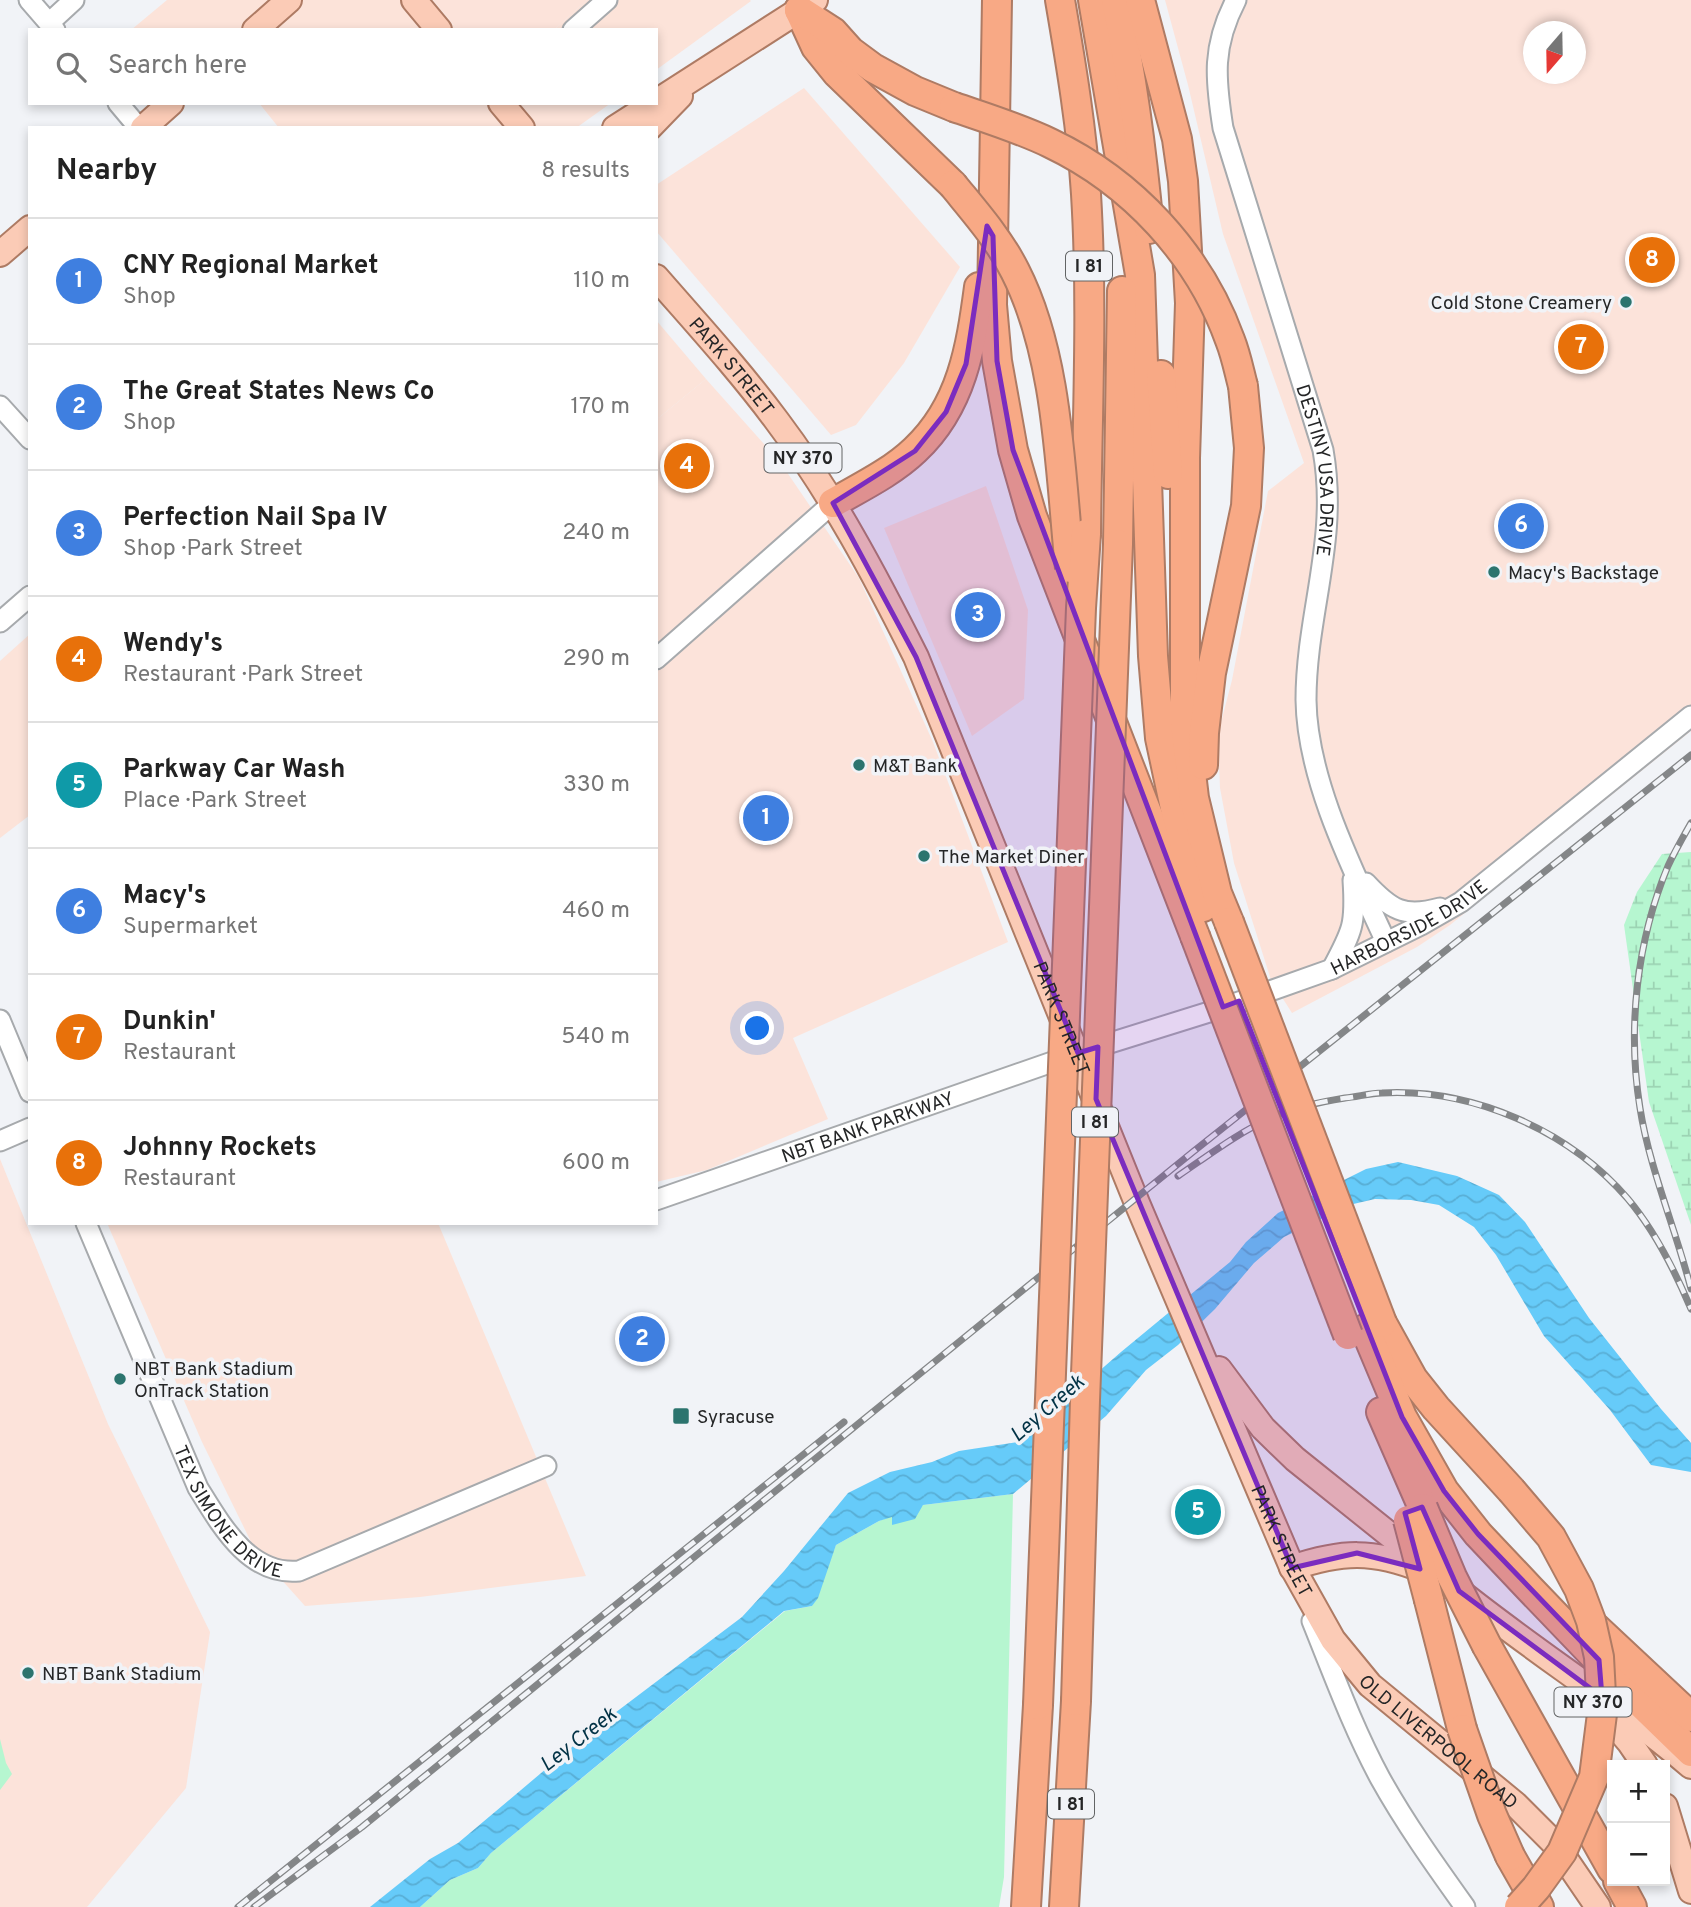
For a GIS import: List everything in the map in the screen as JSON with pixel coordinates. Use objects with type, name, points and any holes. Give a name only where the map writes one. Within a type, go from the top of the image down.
[{"type":"highway","points":[[998,0],[992,305],[997,361],[1013,450],[1032,516],[1212,929]]},
{"type":"highway","name":"I 81","points":[[1026,1907],[1038,1706],[1086,534],[1090,288],[1086,192],[1060,0]]},
{"type":"highway","name":"I 81","points":[[1064,1907],[1076,1701],[1118,544],[1122,247],[1104,62],[1093,0]]},
{"type":"highway","points":[[1116,0],[1128,56],[1144,171],[1184,654]]},
{"type":"highway","points":[[801,3],[850,51],[873,68],[915,91],[1048,141],[1082,160],[1132,197],[1169,235],[1195,270],[1230,339],[1243,386],[1249,448],[1246,506],[1212,673],[1204,733],[1202,787],[1205,848]]},
{"type":"highway","points":[[801,3],[816,47],[837,73],[953,185],[987,226],[1015,271],[1035,321],[1052,402],[1079,655]]},
{"type":"highway","points":[[1144,9],[1177,139],[1187,230],[1190,303],[1185,457],[1185,723],[1194,799],[1217,893],[1212,929]]},
{"type":"highway","points":[[1104,62],[1140,275],[1153,656],[1160,738],[1191,870],[1365,1329],[1402,1417],[1444,1491],[1495,1553],[1626,1689],[1691,1752]]},
{"type":"highway","points":[[833,503],[915,451],[934,429],[957,391],[973,328],[994,169]]},
{"type":"highway","points":[[1365,1329],[1367,1381],[1415,1514],[1437,1590],[1462,1729],[1492,1815],[1530,1907]]},
{"type":"highway","points":[[1365,1329],[1413,1379],[1551,1537],[1579,1589],[1591,1621],[1599,1657],[1602,1714],[1594,1777],[1562,1852],[1519,1907]]},
{"type":"highway","points":[[1365,1329],[1393,1360],[1418,1418],[1437,1452],[1482,1515],[1520,1557],[1691,1717]]},
{"type":"highway","points":[[1415,1514],[1607,1860]]},
{"type":"highway","points":[[1510,1856],[1539,1907]]},
{"type":"highway","points":[[1621,1886],[1633,1907]]},
{"type":"main road","points":[[257,28],[289,0]]},
{"type":"main road","points":[[414,0],[437,28]]},
{"type":"main road","points":[[658,100],[801,3]]},
{"type":"main road","points":[[651,126],[699,74]]},
{"type":"main road","points":[[143,126],[169,105]]},
{"type":"main road","points":[[503,105],[520,126]]},
{"type":"main road","points":[[618,126],[650,105]]},
{"type":"main road","points":[[0,254],[28,230]]},
{"type":"main road","name":"PARK STREET","points":[[658,279],[777,420],[833,503],[875,575],[916,657],[1137,1203],[1292,1568]]},
{"type":"main road","name":"NY 370","points":[[1196,1338],[1263,1428],[1437,1590]]},
{"type":"main road","name":"NY 370","points":[[1292,1568],[1330,1556],[1370,1554],[1398,1560],[1437,1590],[1499,1623],[1533,1647],[1600,1709],[1630,1743],[1641,1760]]},
{"type":"main road","name":"OLD LIVERPOOL ROAD","points":[[1292,1568],[1327,1631],[1370,1685],[1515,1804],[1555,1843],[1598,1907]]},
{"type":"main road","points":[[1533,1647],[1691,1766]]},
{"type":"main road","points":[[1670,1822],[1691,1891]]},
{"type":"street","points":[[30,0],[52,26],[74,0]]},
{"type":"street","points":[[575,28],[607,0]]},
{"type":"street","name":"DESTINY USA DRIVE","points":[[1236,0],[1216,54],[1216,80],[1223,128],[1323,450],[1328,479],[1326,545],[1311,644],[1306,700],[1312,750],[1320,783],[1353,868],[1386,942]]},
{"type":"street","points":[[120,105],[139,126]]},
{"type":"street","points":[[0,406],[28,437]]},
{"type":"street","points":[[658,657],[833,503]]},
{"type":"street","points":[[0,622],[28,598]]},
{"type":"street","name":"HARBORSIDE DRIVE","points":[[1078,1054],[1332,969],[1461,902],[1691,716]]},
{"type":"street","points":[[1353,868],[1383,902],[1401,912],[1423,912],[1461,902]]},
{"type":"street","points":[[1332,969],[1350,935],[1355,919],[1353,868]]},
{"type":"street","points":[[0,1020],[28,1087]]},
{"type":"street","name":"NBT BANK PARKWAY","points":[[658,1199],[1078,1054]]},
{"type":"street","points":[[0,1141],[28,1129]]},
{"type":"street","name":"TEX SIMONE DRIVE","points":[[87,1225],[198,1488],[218,1521],[243,1550],[260,1563],[278,1570],[299,1571],[546,1466]]},
{"type":"street","name":"PARK STREET","points":[[1292,1568],[1349,1712],[1380,1777],[1416,1838],[1465,1907]]},
{"type":"highlighted area","points":[[987,226],[993,236],[997,361],[1013,450],[1223,1007],[1239,1001],[1402,1417],[1444,1491],[1478,1534],[1599,1660],[1602,1697],[1459,1591],[1422,1507],[1405,1513],[1420,1569],[1357,1553],[1292,1568],[1096,1099],[1098,1047],[1078,1053],[916,657],[833,503],[915,451],[946,412],[966,364]]},
{"type":"shaded area","points":[[167,0],[276,0],[244,28],[133,28]]},
{"type":"shaded area","points":[[300,0],[433,0],[456,28],[274,28]]},
{"type":"shaded area","points":[[433,0],[587,0],[556,28],[456,28]]},
{"type":"shaded area","points":[[587,0],[751,1],[658,69],[658,28],[556,28]]},
{"type":"shaded area","points":[[1165,0],[1691,0],[1691,731],[1450,925],[1417,947],[1292,1013],[1271,980],[1234,863],[1220,788],[1218,734],[1232,680],[1268,491],[1304,463],[1223,234]]},
{"type":"shaded area","points":[[804,88],[960,267],[904,363],[856,425],[831,435],[658,233],[658,184]]},
{"type":"shaded area","points":[[261,105],[608,105],[579,126],[277,126]]},
{"type":"shaded area","points":[[658,322],[706,379],[658,418]]},
{"type":"shaded area","points":[[706,379],[780,462],[859,578],[933,742],[1008,942],[793,1038],[828,1119],[707,1170],[658,1182],[658,418]]},
{"type":"shaded area","points":[[986,486],[1028,610],[1024,699],[972,736],[884,528]]},
{"type":"shaded area","points":[[28,636],[28,817],[0,838],[0,661]]},
{"type":"shaded area","points":[[0,1159],[108,1424],[210,1632],[186,1788],[87,1907],[0,1907]]},
{"type":"shaded area","points":[[108,1225],[439,1225],[586,1576],[420,1597],[305,1606],[255,1550],[202,1442]]},
{"type":"green space","points":[[1691,852],[1691,1225],[1649,1102],[1624,925],[1637,892],[1662,854]]},
{"type":"green space","points":[[1013,1494],[1004,1877],[999,1907],[420,1907],[450,1880],[478,1868],[491,1853],[785,1611],[812,1606],[836,1545],[892,1516],[892,1525],[923,1505]]},
{"type":"green space","points":[[0,1739],[6,1763],[12,1774],[0,1790]]},
{"type":"water","points":[[1398,1162],[1457,1176],[1499,1195],[1525,1222],[1589,1318],[1691,1443],[1691,1472],[1651,1465],[1610,1410],[1544,1336],[1496,1255],[1474,1227],[1439,1205],[1411,1200],[1375,1199],[1349,1205],[1284,1237],[1254,1263],[1215,1309],[1178,1345],[1146,1370],[1106,1416],[1013,1494],[923,1505],[915,1519],[892,1525],[892,1517],[879,1521],[836,1545],[818,1598],[812,1606],[784,1611],[491,1853],[478,1868],[450,1880],[420,1907],[370,1907],[430,1859],[458,1843],[591,1731],[742,1617],[848,1493],[890,1472],[932,1462],[959,1451],[1018,1442],[1230,1262],[1246,1242],[1278,1213],[1366,1169]]},
{"type":"railway","points":[[254,1907],[362,1827],[1194,1151],[1691,755]]},
{"type":"railway","points":[[1691,823],[1668,866],[1657,894],[1642,954],[1635,1016],[1636,1078],[1644,1130],[1691,1289]]},
{"type":"railway","points":[[1178,1176],[1260,1123],[1290,1110],[1317,1103],[1377,1093],[1416,1093],[1484,1106],[1517,1118],[1548,1134],[1604,1174],[1647,1224],[1691,1309]]},
{"type":"railway","points":[[238,1907],[844,1422]]},
{"type":"place","name":"Johnny Rockets","points":[[1652,260]]},
{"type":"place","name":"Cold Stone Creamery","points":[[1626,302]]},
{"type":"place","name":"Dunkin'","points":[[1581,347]]},
{"type":"place","name":"Wendy's","points":[[687,466]]},
{"type":"place","name":"Macy's","points":[[1521,526]]},
{"type":"place","name":"Macy's Backstage","points":[[1494,572]]},
{"type":"place","name":"Perfection Nail Spa IV","points":[[978,615]]},
{"type":"place","name":"M&T Bank","points":[[859,765]]},
{"type":"place","name":"CNY Regional Market","points":[[766,818]]},
{"type":"place","name":"The Market Diner","points":[[924,856]]},
{"type":"place","name":"The Great States News Co","points":[[642,1339]]},
{"type":"place","name":"NBT Bank Stadium OnTrack Station","points":[[120,1379]]},
{"type":"place","name":"Syracuse","points":[[681,1416]]},
{"type":"place","name":"Parkway Car Wash","points":[[1198,1512]]},
{"type":"place","name":"NBT Bank Stadium","points":[[28,1673]]},
{"type":"water label","name":"Ley Creek","points":[[1047,1408]]},
{"type":"water label","name":"Ley Creek","points":[[578,1739]]}]
